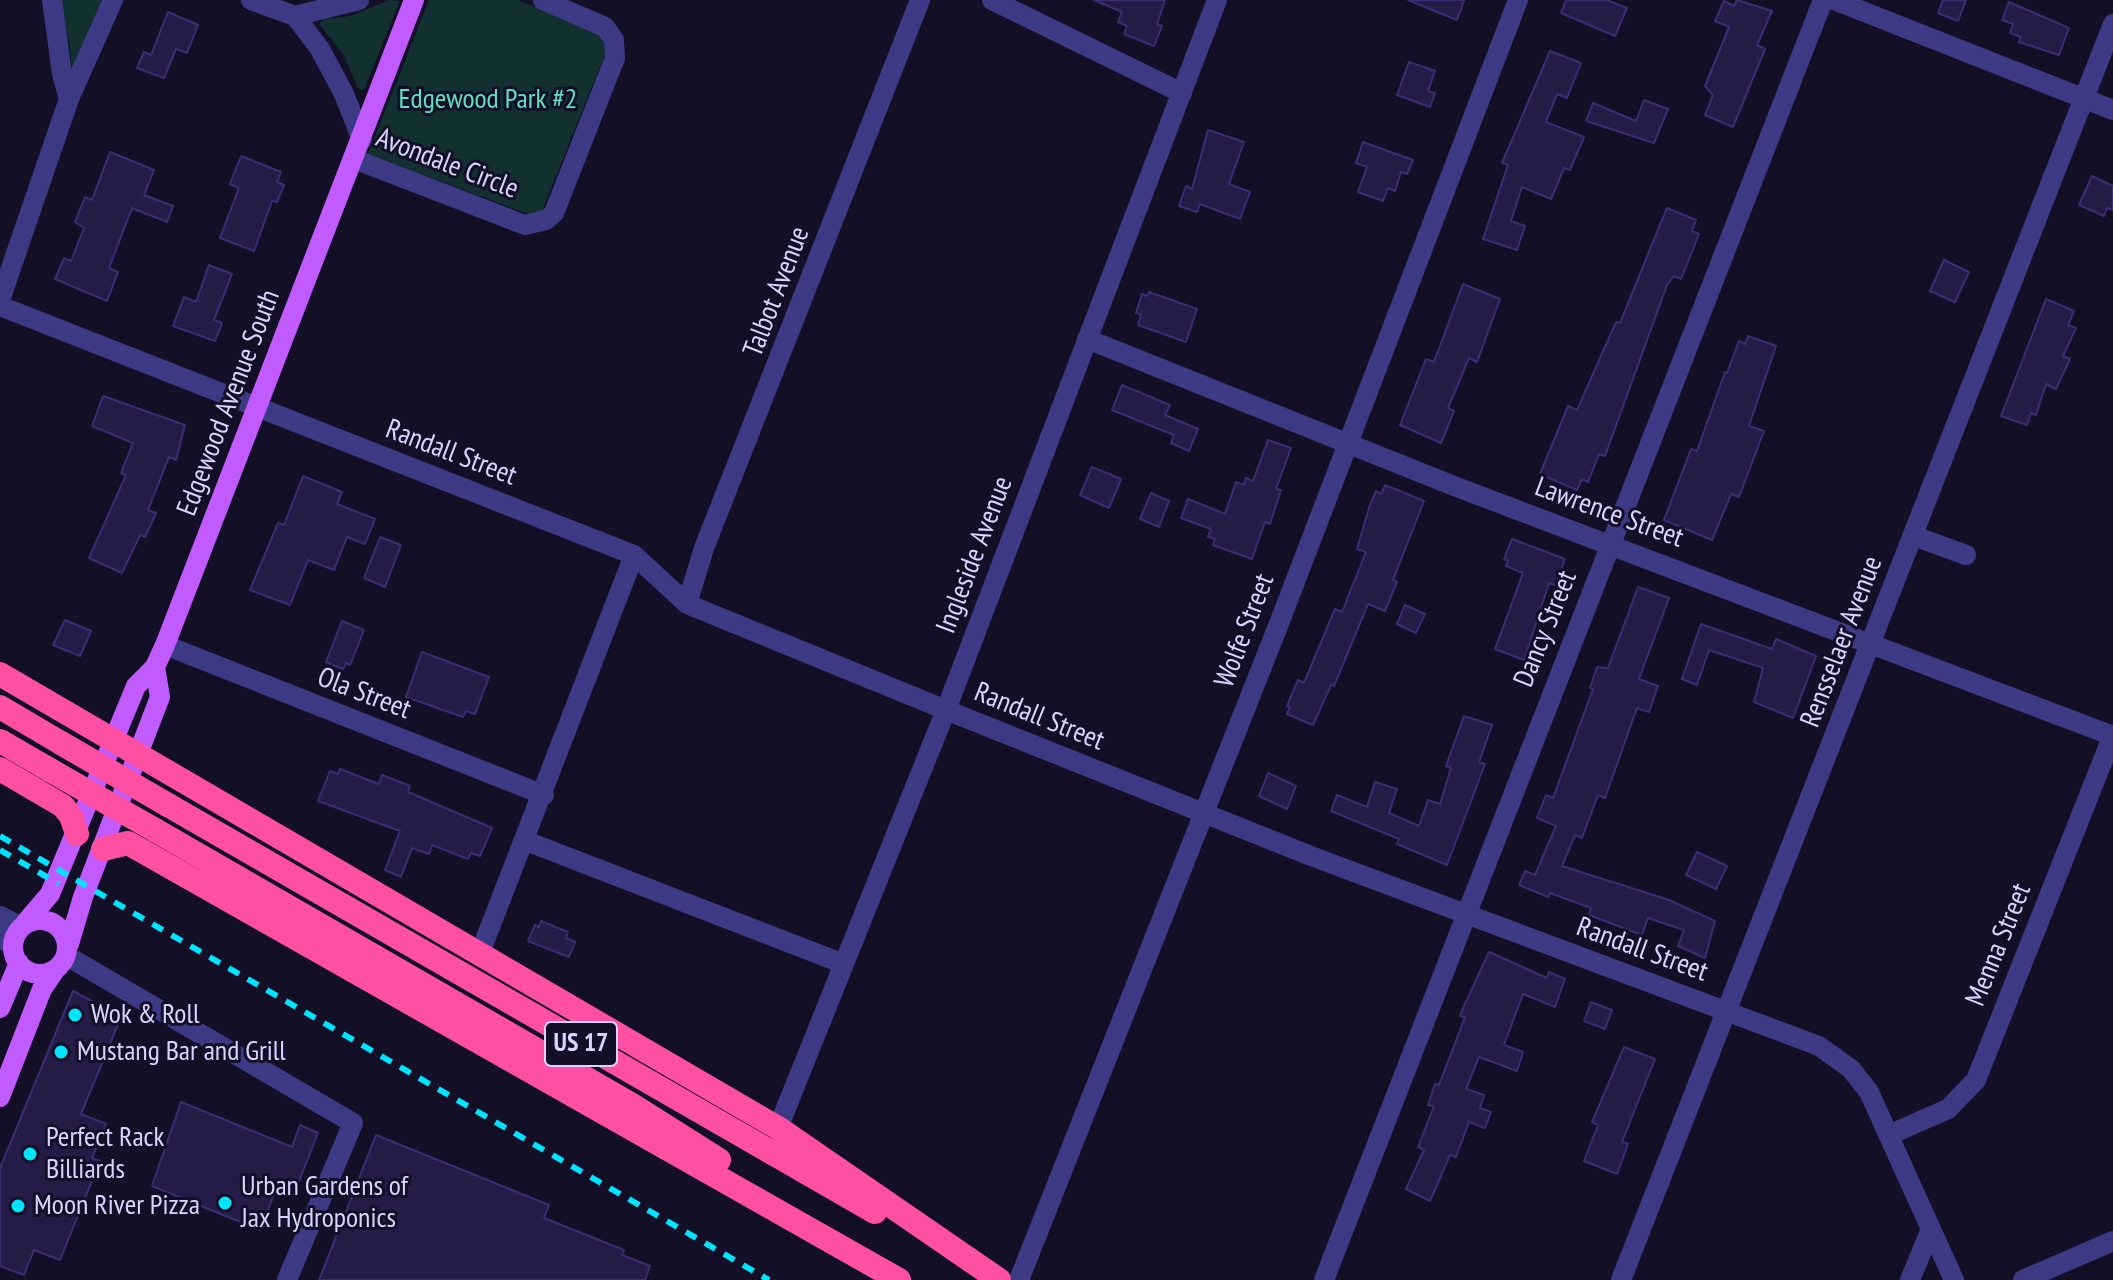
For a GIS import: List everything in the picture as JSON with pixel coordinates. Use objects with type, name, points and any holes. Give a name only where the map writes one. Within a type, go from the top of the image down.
[{"type":"highway","points":[[0,674],[778,1128],[997,1280]]},
{"type":"highway","name":"US 17","points":[[0,707],[997,1280]]},
{"type":"highway","name":"US 17","points":[[0,741],[632,1105],[908,1280]]},
{"type":"highway","points":[[0,769],[63,806],[71,816],[77,834]]},
{"type":"highway","points":[[103,849],[128,843],[899,1280]]},
{"type":"main road","name":"Avondale Circle","points":[[358,150],[414,0]]},
{"type":"main road","name":"Edgewood Avenue South","points":[[23,924],[50,894],[136,686],[155,667],[165,645],[358,150]]},
{"type":"main road","name":"Edgewood Avenue South","points":[[0,1097],[42,989],[64,957],[160,697],[155,667]]},
{"type":"main road","points":[[0,1008],[11,949],[23,924],[38,919],[62,932],[64,957],[32,972],[11,949]]},
{"type":"street","points":[[52,0],[62,74],[69,99]]},
{"type":"street","points":[[0,303],[69,99],[113,0]]},
{"type":"street","points":[[251,0],[295,16],[359,0]]},
{"type":"street","name":"Avondale Circle","points":[[295,16],[320,49],[344,94],[358,150],[525,225],[546,220],[554,213],[615,58],[614,40],[605,27],[543,0]]},
{"type":"street","name":"Talbot Avenue","points":[[687,604],[704,548],[920,0]]},
{"type":"street","points":[[992,0],[1182,93]]},
{"type":"street","name":"Ingleside Avenue","points":[[778,1128],[946,710],[1217,0]]},
{"type":"street","name":"Wolfe Street","points":[[1019,1280],[1518,0]]},
{"type":"street","name":"Dancy Street","points":[[1324,1280],[1823,0]]},
{"type":"street","points":[[1834,0],[2113,110]]},
{"type":"street","name":"Rensselaer Avenue","points":[[1621,1280],[2113,24]]},
{"type":"street","name":"Randall Street","points":[[0,303],[634,555],[687,604],[946,710],[1467,915],[1819,1046],[1851,1069],[1869,1092],[1891,1134],[1954,1280]]},
{"type":"street","name":"Lawrence Street","points":[[1087,339],[2113,735]]},
{"type":"street","points":[[1914,536],[1966,555]]},
{"type":"street","points":[[480,953],[544,795],[634,555]]},
{"type":"street","name":"Ola Street","points":[[165,645],[544,795]]},
{"type":"street","name":"Menna Street","points":[[1891,1134],[1948,1109],[1976,1080],[2113,735]]},
{"type":"street","points":[[526,841],[844,964]]},
{"type":"street","points":[[0,916],[23,924]]},
{"type":"street","points":[[64,957],[353,1123],[287,1280]]},
{"type":"street","points":[[1910,1280],[1931,1229]]},
{"type":"street","points":[[2023,1280],[2113,1241]]},
{"type":"green space","points":[[61,0],[102,0],[72,72],[70,48]]},
{"type":"green space","points":[[389,0],[400,1],[364,90],[358,88],[343,54],[319,24],[324,19],[351,16]]},
{"type":"green space","name":"Edgewood Park #2","points":[[429,0],[518,0],[612,37],[539,218],[368,154]]},
{"type":"building","points":[[1094,0],[1165,0],[1157,24],[1162,26],[1154,46],[1124,34],[1127,26],[1118,22],[1122,12]]},
{"type":"building","points":[[1408,0],[1464,0],[1457,20]]},
{"type":"building","points":[[1566,0],[1607,0],[1627,8],[1615,36],[1561,13]]},
{"type":"building","points":[[1737,0],[1772,11],[1757,45],[1765,49],[1733,127],[1705,115],[1713,95],[1705,86],[1729,27],[1715,21],[1724,1],[1734,6]]},
{"type":"building","points":[[1943,0],[1966,0],[1958,21],[1938,13]]},
{"type":"building","points":[[2009,2],[2069,28],[2059,55],[2019,42],[2021,37],[2010,33],[2013,24],[2002,20]]},
{"type":"building","points":[[168,12],[198,25],[187,53],[176,49],[164,78],[137,68],[144,52],[151,55]]},
{"type":"building","points":[[1550,51],[1581,63],[1567,98],[1557,94],[1546,122],[1584,137],[1570,170],[1564,168],[1551,199],[1522,187],[1511,221],[1525,226],[1517,250],[1483,239],[1508,165],[1502,163]]},
{"type":"building","points":[[1409,62],[1435,71],[1428,91],[1435,93],[1430,107],[1397,95]]},
{"type":"building","points":[[1644,100],[1668,109],[1654,143],[1586,121],[1593,103],[1636,121]]},
{"type":"building","points":[[1208,130],[1244,142],[1229,184],[1250,192],[1240,219],[1200,204],[1197,212],[1179,206],[1186,186],[1192,189]]},
{"type":"building","points":[[1363,142],[1413,160],[1407,174],[1401,172],[1395,191],[1388,188],[1383,201],[1358,192],[1367,167],[1356,163]]},
{"type":"building","points":[[110,152],[154,170],[144,195],[173,206],[167,222],[132,208],[109,268],[118,272],[107,301],[55,279],[64,258],[71,261],[84,228],[75,222],[85,197],[92,200]]},
{"type":"building","points":[[241,156],[281,172],[277,182],[284,185],[277,202],[272,201],[254,251],[220,238],[239,188],[230,184]]},
{"type":"building","points":[[2092,176],[2113,186],[2113,210],[2107,208],[2104,216],[2079,205]]},
{"type":"building","points":[[1667,208],[1696,220],[1692,231],[1699,234],[1681,279],[1674,276],[1667,285],[1605,456],[1599,454],[1588,482],[1582,479],[1577,490],[1540,474],[1568,406],[1577,410],[1616,322],[1620,323]]},
{"type":"building","points":[[1944,260],[1969,272],[1955,302],[1930,291]]},
{"type":"building","points":[[209,265],[232,274],[214,320],[222,323],[215,341],[173,326],[184,297],[196,302]]},
{"type":"building","points":[[1463,284],[1500,299],[1477,362],[1469,358],[1448,408],[1454,411],[1441,443],[1400,425],[1426,359],[1434,362]]},
{"type":"building","points":[[1149,292],[1197,309],[1186,342],[1138,325],[1141,314],[1136,313],[1142,294],[1147,296]]},
{"type":"building","points":[[2046,299],[2074,311],[2068,325],[2076,328],[2063,356],[2070,359],[2056,389],[2046,384],[2036,415],[2031,413],[2027,425],[2001,416]]},
{"type":"building","points":[[1748,336],[1776,346],[1749,426],[1764,431],[1739,497],[1731,494],[1712,540],[1664,520],[1691,449],[1697,451],[1739,341],[1745,344]]},
{"type":"building","points":[[1122,385],[1170,405],[1165,415],[1198,429],[1189,451],[1171,443],[1174,435],[1112,410]]},
{"type":"building","points":[[103,396],[185,425],[176,460],[169,457],[148,510],[156,513],[145,537],[140,535],[122,573],[89,558],[126,475],[121,473],[133,443],[92,426]]},
{"type":"building","points":[[1268,440],[1291,448],[1276,489],[1281,490],[1270,524],[1265,522],[1252,559],[1213,545],[1215,539],[1208,537],[1211,529],[1181,518],[1188,499],[1225,514],[1236,482],[1244,485],[1246,478],[1253,481]]},
{"type":"building","points":[[1092,467],[1121,479],[1109,508],[1080,495]]},
{"type":"building","points":[[303,476],[342,492],[337,504],[375,519],[365,544],[347,537],[334,570],[308,560],[290,605],[250,590],[278,523],[284,525]]},
{"type":"building","points":[[1385,485],[1424,501],[1393,580],[1397,582],[1385,611],[1368,604],[1334,686],[1331,685],[1313,725],[1287,714],[1290,707],[1287,706],[1298,680],[1304,683],[1335,609],[1342,612],[1366,552],[1357,549],[1369,508],[1376,491],[1381,494]]},
{"type":"building","points":[[1151,493],[1169,501],[1159,527],[1140,519]]},
{"type":"building","points":[[380,537],[401,545],[385,587],[364,578]]},
{"type":"building","points":[[1512,539],[1565,559],[1556,585],[1549,583],[1524,660],[1495,649],[1523,573],[1506,566],[1508,561],[1504,559]]},
{"type":"building","points":[[1638,587],[1669,598],[1639,679],[1658,686],[1649,712],[1637,708],[1605,798],[1598,795],[1582,838],[1575,835],[1562,866],[1669,900],[1715,921],[1705,958],[1678,946],[1684,930],[1648,918],[1642,935],[1589,915],[1591,908],[1550,893],[1548,897],[1519,885],[1525,871],[1535,875],[1556,826],[1537,818],[1546,795],[1553,798],[1593,689],[1590,688],[1597,667],[1608,668]]},
{"type":"building","points":[[1405,605],[1425,614],[1416,633],[1397,624]]},
{"type":"building","points":[[65,620],[91,631],[80,656],[53,645]]},
{"type":"building","points":[[342,621],[364,630],[350,665],[346,663],[343,669],[326,662]]},
{"type":"building","points":[[1701,624],[1772,649],[1776,639],[1816,656],[1793,718],[1754,702],[1763,668],[1709,650],[1697,685],[1682,679]]},
{"type":"building","points":[[422,652],[489,677],[475,714],[466,711],[463,717],[406,697]]},
{"type":"building","points":[[1464,716],[1492,725],[1479,762],[1485,764],[1447,865],[1397,844],[1399,839],[1331,811],[1337,795],[1367,807],[1375,782],[1397,789],[1389,813],[1419,826],[1428,800],[1440,804],[1451,768],[1446,766]]},
{"type":"building","points":[[340,769],[379,784],[382,775],[410,786],[408,792],[492,828],[480,856],[471,853],[468,859],[432,845],[429,854],[412,848],[401,877],[385,870],[400,831],[318,801],[330,771],[338,774]]},
{"type":"building","points":[[1268,773],[1296,786],[1287,809],[1259,796]]},
{"type":"building","points":[[1697,852],[1727,866],[1716,889],[1686,875]]},
{"type":"building","points":[[541,921],[568,932],[566,938],[575,942],[569,957],[528,941],[535,925],[539,927]]},
{"type":"building","points":[[1489,952],[1547,978],[1549,972],[1565,979],[1555,1007],[1523,994],[1504,1045],[1523,1052],[1517,1071],[1479,1057],[1466,1089],[1484,1095],[1480,1108],[1491,1112],[1485,1128],[1469,1122],[1456,1157],[1450,1155],[1430,1201],[1406,1189],[1424,1150],[1418,1147],[1434,1106],[1428,1105],[1435,1084],[1439,1085],[1465,1017],[1460,1016]]},
{"type":"building","points":[[73,991],[121,1017],[81,1114],[106,1124],[92,1158],[100,1161],[60,1260],[34,1250],[24,1275],[0,1266],[0,1168]]},
{"type":"building","points":[[1591,1002],[1612,1010],[1605,1029],[1584,1021]]},
{"type":"building","points":[[1624,1047],[1655,1059],[1622,1142],[1628,1144],[1617,1174],[1584,1161],[1598,1125],[1592,1122]]},
{"type":"building","points":[[181,1102],[292,1147],[300,1125],[318,1133],[294,1194],[277,1187],[260,1230],[152,1186]]},
{"type":"building","points":[[376,1135],[549,1205],[544,1218],[624,1250],[622,1255],[650,1266],[645,1280],[319,1280]]},
{"type":"railway","points":[[0,836],[769,1280]]},
{"type":"railway","points":[[0,850],[59,884]]},
{"type":"place","name":"Wok & Roll","points":[[75,1015]]},
{"type":"place","name":"Mustang Bar and Grill","points":[[61,1052]]},
{"type":"place","name":"Perfect Rack Billiards","points":[[30,1154]]},
{"type":"place","name":"Urban Gardens of Jax Hydroponics","points":[[225,1203]]},
{"type":"place","name":"Moon River Pizza","points":[[18,1206]]}]
